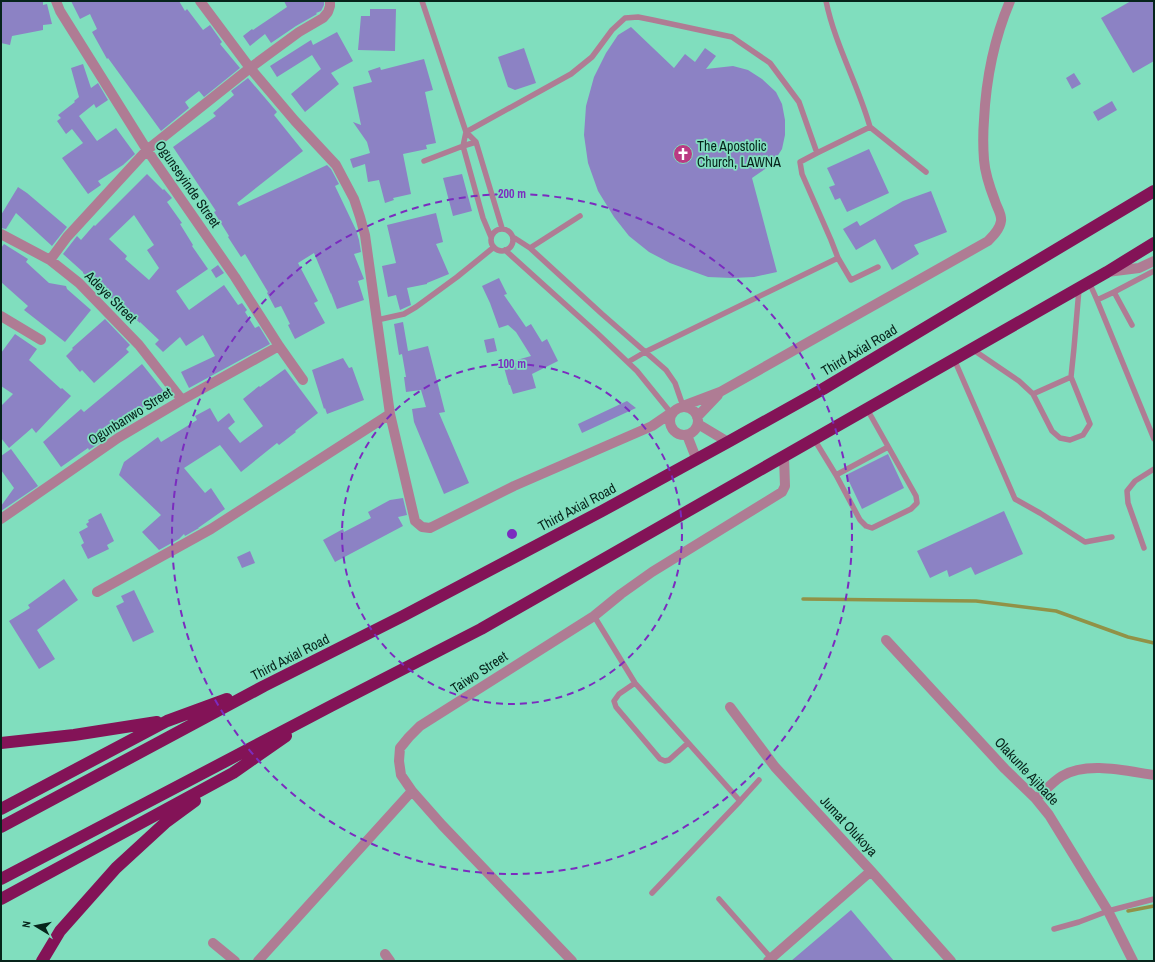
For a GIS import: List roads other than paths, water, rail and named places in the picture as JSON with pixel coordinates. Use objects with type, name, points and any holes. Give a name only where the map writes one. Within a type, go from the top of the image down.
[{"type":"highway","name":"Third Axial Road","points":[[1,827],[264,686],[403,616],[602,511],[696,458],[728,442],[823,388],[1154,191]]},
{"type":"highway","points":[[1,879],[481,628],[814,440],[1107,272],[1154,243]]},
{"type":"highway","points":[[1,809],[167,721],[264,686]]},
{"type":"highway","points":[[42,961],[60,931],[116,868],[165,823],[233,773],[330,706]]},
{"type":"highway","points":[[1,743],[74,735],[167,721]]},
{"type":"highway","points":[[1,899],[233,773]]},
{"type":"street","name":"Ogunseyinde Street","points":[[56,1],[64,18],[147,150],[235,277],[279,346],[303,380]]},
{"type":"street","points":[[200,1],[250,68],[295,121],[336,165],[354,200],[363,229],[390,414],[415,521],[422,527],[430,528],[514,486],[652,426],[679,407],[720,392],[988,241],[999,228],[1001,215],[991,190],[984,160],[985,106],[990,66],[998,33],[1010,1]]},
{"type":"street","points":[[50,260],[67,237],[147,150],[250,68],[299,32],[323,18],[328,12],[330,1]]},
{"type":"street","name":"Adeye Street","points":[[1,234],[50,260],[79,283],[139,345],[182,400]]},
{"type":"street","points":[[1107,272],[1139,268],[1154,261]]},
{"type":"street","points":[[1,316],[41,340]]},
{"type":"street","name":"Ogunbanwo Street","points":[[1,519],[118,438],[182,400],[279,346]]},
{"type":"street","points":[[671,413],[670,424],[676,433],[687,435],[692,433],[696,429],[698,420],[720,392]]},
{"type":"street","points":[[683,406],[690,408],[696,413],[698,420],[728,442]]},
{"type":"street","points":[[97,592],[211,529],[390,414]]},
{"type":"street","points":[[652,426],[672,429]]},
{"type":"street","points":[[687,435],[696,458]]},
{"type":"street","name":"Taiwo Street","points":[[572,961],[412,792],[401,775],[399,761],[400,748],[420,726],[594,616],[621,594],[652,572],[782,492],[786,486],[784,457]]},
{"type":"street","name":"Olakunle Ajibade","points":[[886,640],[1005,769],[1036,799],[1049,815],[1108,911],[1133,961]]},
{"type":"street","name":"Jumat Olukoya","points":[[730,707],[775,767],[871,871],[951,961]]},
{"type":"street","points":[[1036,799],[1061,776],[1074,770],[1091,768],[1154,775]]},
{"type":"street","points":[[258,961],[412,792]]},
{"type":"street","points":[[770,959],[871,871]]},
{"type":"street","points":[[213,943],[235,961]]},
{"type":"lane","points":[[422,1],[466,132],[476,142],[502,228]]},
{"type":"lane","points":[[826,1],[830,18],[844,58],[864,105],[870,127],[926,172]]},
{"type":"lane","points":[[513,237],[513,243],[510,248],[505,250],[497,250],[491,242],[491,237],[483,218],[463,146],[466,132],[570,74],[592,57],[612,30],[625,18],[638,17],[732,37],[770,63],[799,102],[817,153]]},
{"type":"lane","points":[[870,127],[800,162],[802,174],[838,258],[851,280],[878,267]]},
{"type":"lane","points":[[424,162],[476,142]]},
{"type":"lane","points":[[530,248],[580,216]]},
{"type":"lane","points":[[491,237],[497,229],[507,229],[513,237],[530,248],[666,370],[674,383],[683,406]]},
{"type":"lane","points":[[377,320],[404,314],[416,307],[457,277],[494,247]]},
{"type":"lane","points":[[505,250],[628,362],[671,413]]},
{"type":"lane","points":[[628,362],[645,352],[838,258]]},
{"type":"lane","points":[[1097,300],[1154,271]]},
{"type":"lane","points":[[1084,285],[1097,300],[1154,439]]},
{"type":"lane","points":[[972,349],[1020,381],[1033,394],[1052,431],[1060,438],[1070,440],[1083,435],[1090,424],[1071,377],[1084,285]]},
{"type":"lane","points":[[1114,292],[1132,325]]},
{"type":"lane","points":[[954,359],[1015,499],[1085,542],[1112,537]]},
{"type":"lane","points":[[1033,394],[1071,377]]},
{"type":"lane","points":[[814,440],[836,475],[860,520],[866,526],[872,528],[912,509],[917,503],[916,496],[867,409]]},
{"type":"lane","points":[[836,475],[888,447]]},
{"type":"lane","points":[[1144,548],[1128,503],[1127,491],[1135,481],[1154,469]]},
{"type":"lane","points":[[594,616],[635,683],[740,801]]},
{"type":"lane","points":[[635,683],[619,694],[614,701],[616,706],[660,759],[665,761],[669,760],[688,743]]},
{"type":"lane","points":[[652,893],[760,780]]},
{"type":"lane","points":[[1054,929],[1079,922],[1108,911],[1154,899]]},
{"type":"lane","points":[[719,900],[770,959]]},
{"type":"waterway","points":[[803,599],[976,601],[1056,611],[1128,637],[1154,643]]},
{"type":"waterway","points":[[1128,911],[1154,906]]},
{"type":"place","name":"The Apostolic Church, LAWNA","points":[[683,154]]}]
